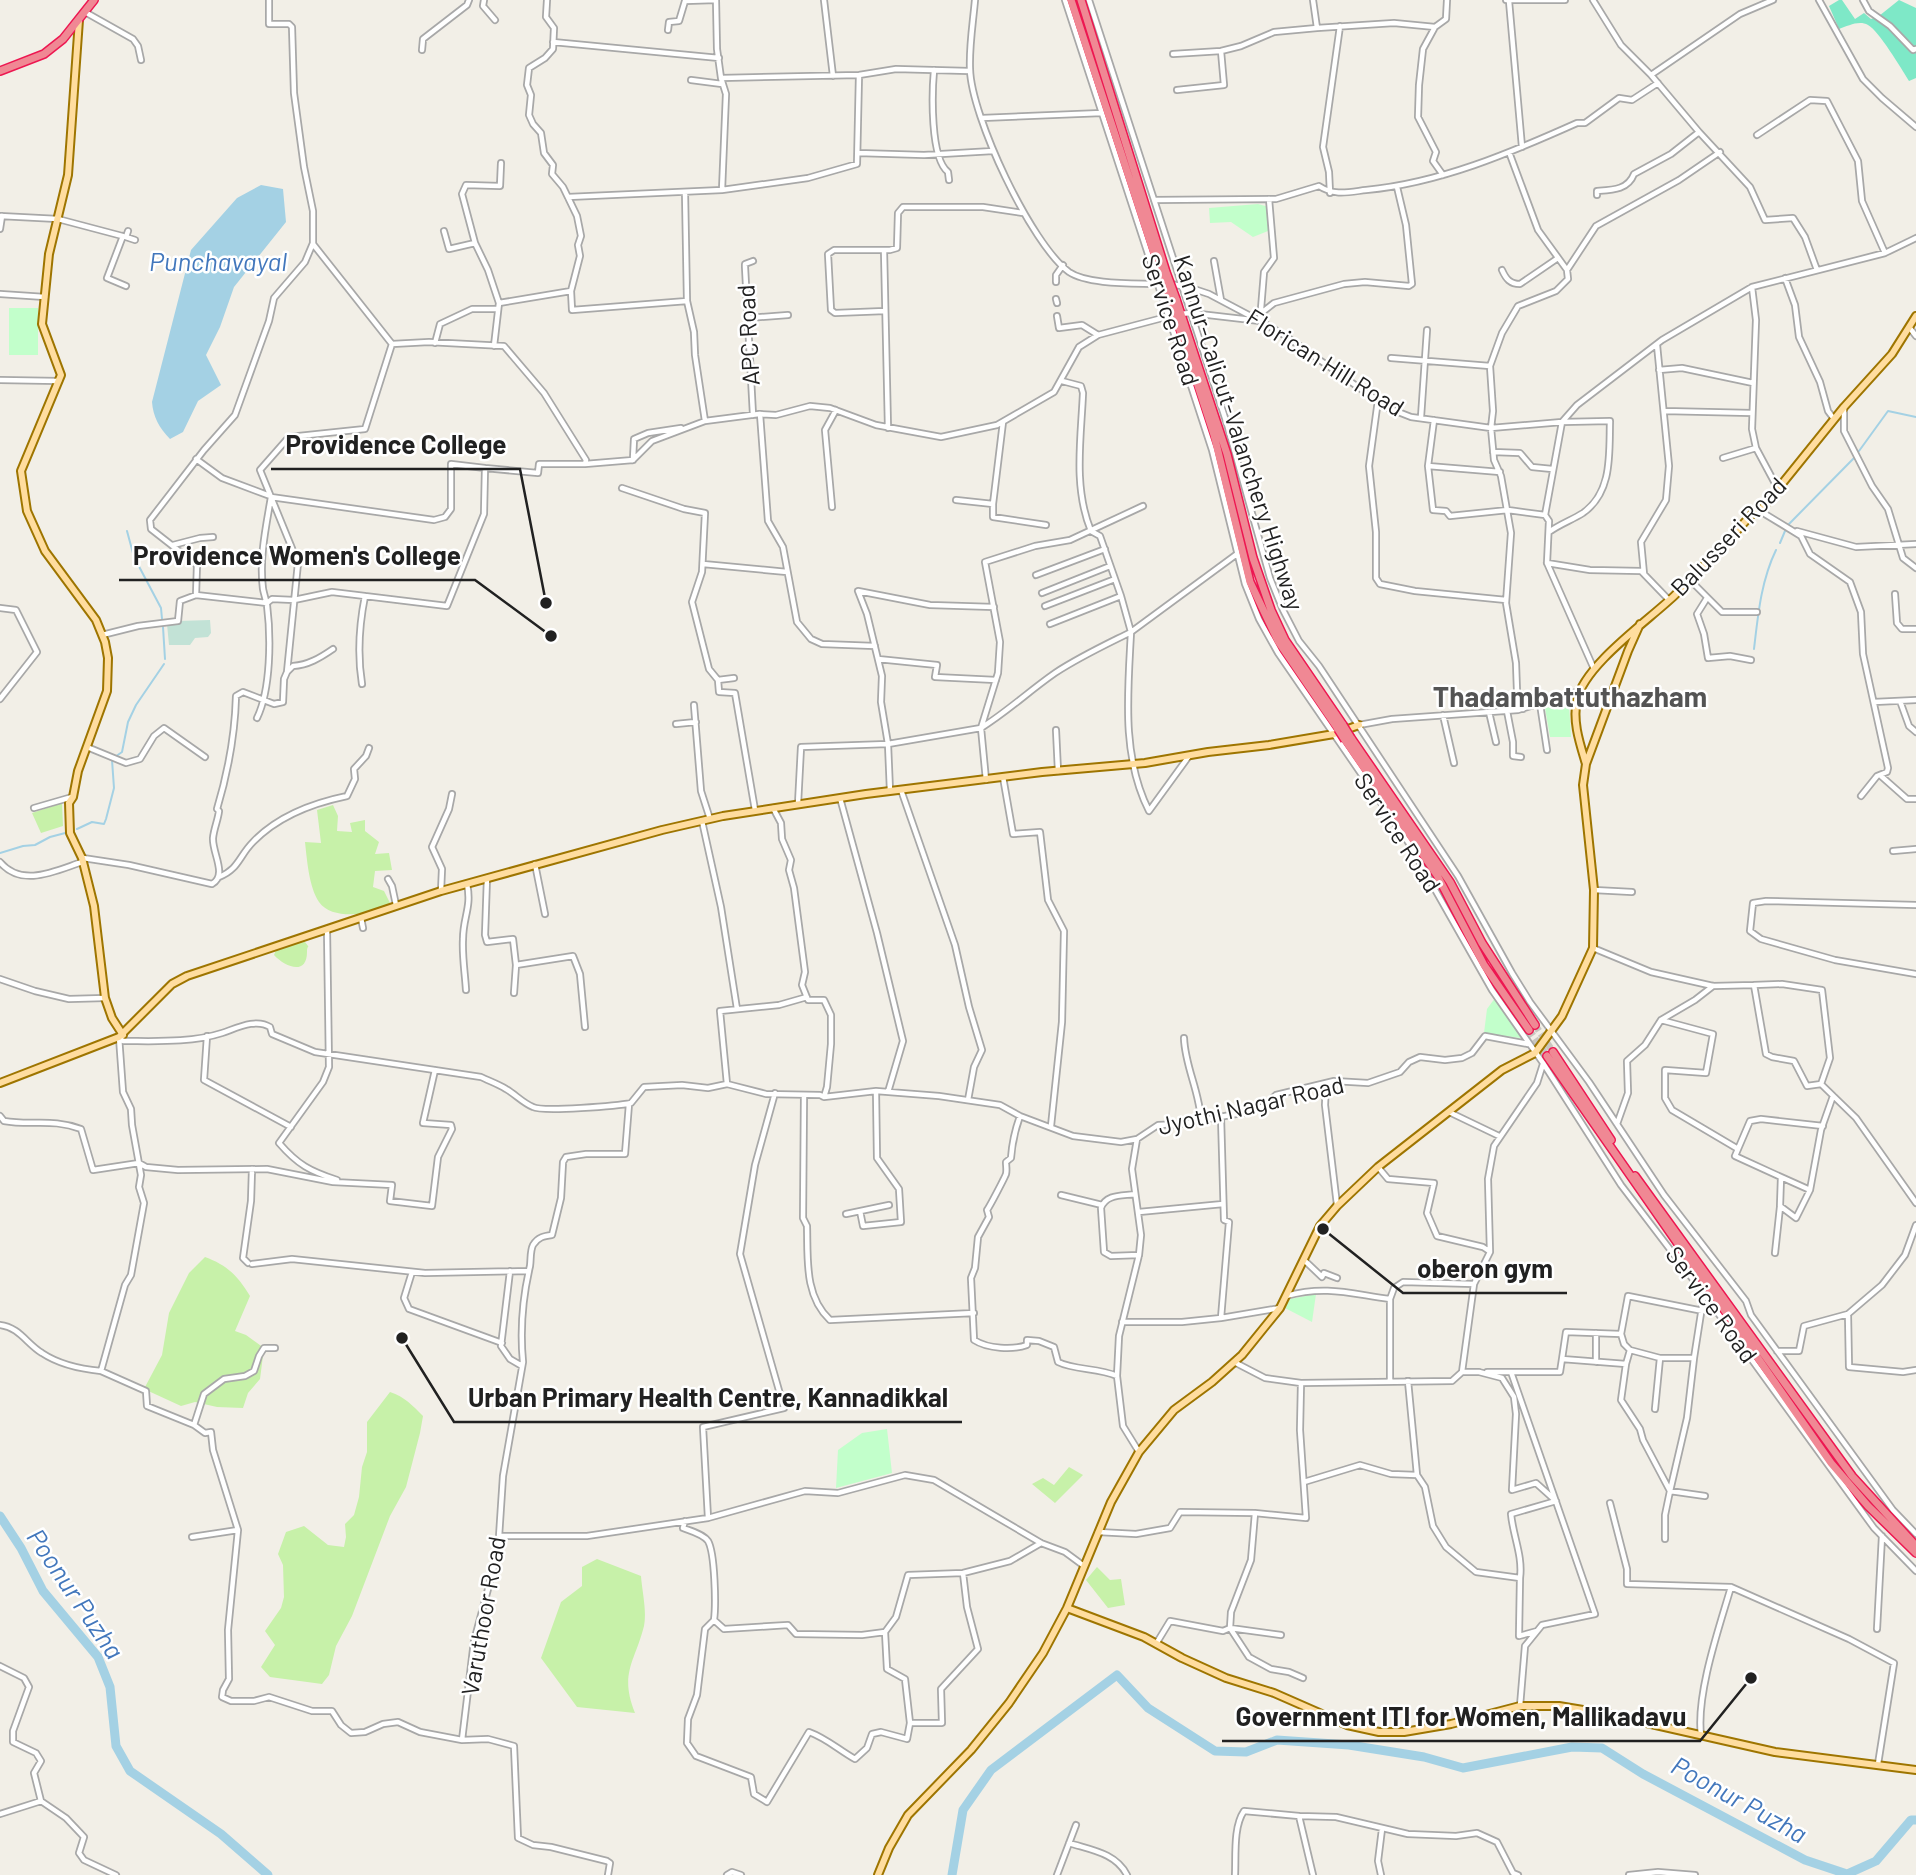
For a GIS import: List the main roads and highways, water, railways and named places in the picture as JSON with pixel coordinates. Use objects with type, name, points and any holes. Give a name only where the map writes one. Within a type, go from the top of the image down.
[{"type":"highway","points":[[0,71],[44,54],[63,39],[94,0]]},
{"type":"highway","points":[[1071,0],[1164,274]]},
{"type":"highway","name":"Kannur-Calicut-Valanchery Highway","points":[[1081,0],[1173,300],[1175,315],[1227,454],[1253,558],[1270,610],[1338,730],[1348,739],[1450,882],[1482,943],[1532,1027]]},
{"type":"highway","points":[[1916,1546],[1852,1476],[1548,1057],[1831,1463],[1868,1506],[1916,1553]]},
{"type":"main road","points":[[81,15],[68,175],[49,254],[41,324],[61,375],[21,471],[27,511],[45,551],[96,620],[108,658],[107,691],[69,803],[70,833],[82,860],[94,906],[105,998],[111,1018],[121,1036]]},
{"type":"main road","name":"Balusseri Road","points":[[1586,764],[1577,732],[1579,691],[1595,670],[1640,624],[1715,556],[1753,513],[1760,510],[1844,407],[1892,354],[1916,316]]},
{"type":"main road","points":[[878,1875],[889,1848],[908,1815],[971,1750],[1009,1703],[1043,1653],[1067,1608],[1123,1477],[1139,1452],[1174,1410],[1236,1363],[1280,1308],[1320,1226],[1337,1206],[1378,1167],[1502,1070],[1535,1053],[1562,1016],[1592,948],[1594,890],[1583,785],[1586,764],[1640,624]]},
{"type":"main road","points":[[0,1083],[121,1036],[172,984],[187,976],[396,905],[534,863],[755,810],[1003,777],[1134,764],[1359,725]]},
{"type":"main road","points":[[1067,1608],[1144,1637],[1226,1678],[1274,1693],[1347,1726],[1379,1732],[1404,1732],[1451,1724],[1520,1706],[1559,1706],[1607,1714],[1775,1752],[1916,1770]]},
{"type":"water","name":"Punchavayal","points":[[261,185],[283,189],[286,222],[234,287],[220,327],[206,355],[221,385],[198,401],[183,432],[170,439],[157,422],[152,402],[191,250],[237,198]]},
{"type":"waterway","points":[[1859,451],[1888,411],[1916,417]]},
{"type":"waterway","points":[[1789,524],[1854,458]]},
{"type":"waterway","points":[[127,531],[134,557],[161,608],[162,619]]},
{"type":"waterway","points":[[1780,543],[1785,531]]},
{"type":"waterway","points":[[1754,649],[1764,586],[1776,550]]},
{"type":"waterway","points":[[163,627],[165,659]]},
{"type":"waterway","points":[[115,757],[122,752],[128,722],[136,705],[164,664]]},
{"type":"waterway","points":[[77,829],[92,822],[104,824],[114,788],[112,760]]},
{"type":"waterway","points":[[0,853],[35,845],[50,837],[69,832]]},
{"type":"waterway","name":"Poonur Puzha","points":[[0,1516],[21,1548],[43,1591],[98,1657],[110,1687],[116,1746],[130,1771],[221,1834],[268,1875]]},
{"type":"waterway","name":"Poonur Puzha","points":[[952,1875],[963,1810],[991,1770],[1117,1675],[1148,1708],[1215,1751],[1246,1752],[1277,1740],[1349,1745],[1424,1757],[1463,1768],[1572,1747],[1602,1748],[1643,1774],[1805,1860],[1847,1874],[1876,1861],[1911,1820],[1916,1820]]},
{"type":"tunnel","points":[[1535,1025],[1553,1052]]},
{"type":"tunnel","points":[[1529,1030],[1547,1056]]},
{"type":"place","name":"Providence College","points":[[546,603]]},
{"type":"place","name":"Providence Women's College","points":[[551,636]]},
{"type":"place","name":"oberon gym","points":[[1323,1229]]},
{"type":"place","name":"Urban Primary Health Centre, Kannadikkal","points":[[402,1338]]},
{"type":"place","name":"Government ITI for Women, Mallikadavu","points":[[1751,1678]]},
{"type":"district","name":"Thadambattuthazham","points":[[1570,697]]}]
